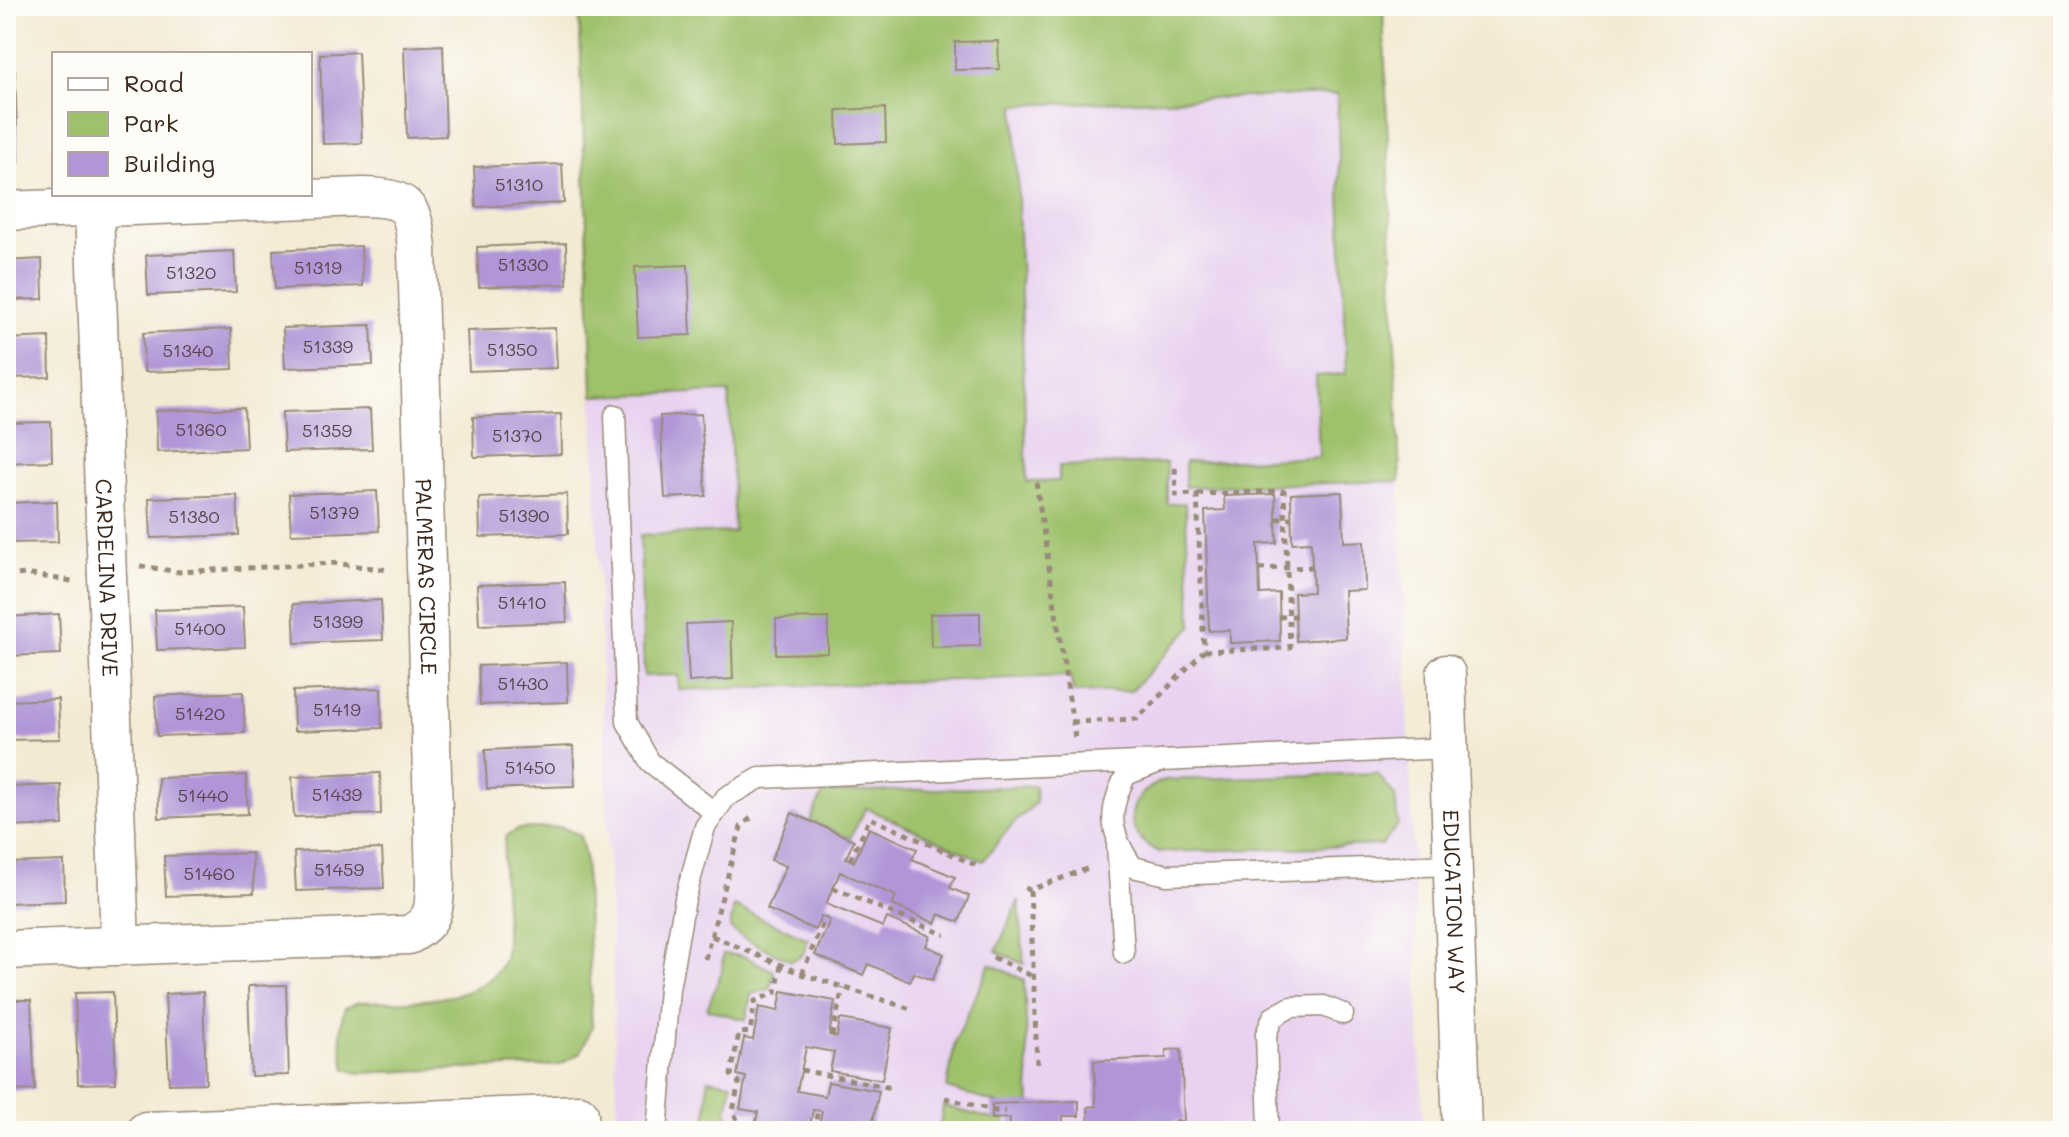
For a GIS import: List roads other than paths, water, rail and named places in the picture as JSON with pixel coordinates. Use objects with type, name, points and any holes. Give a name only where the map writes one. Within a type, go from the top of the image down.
[{"type":"street","name":"PALMERAS CIRCLE","points":[[6,211],[362,197],[387,198],[406,206],[414,222],[417,249],[435,882],[434,909],[427,926],[409,935],[6,950]]},
{"type":"street","name":"CARDELINA DRIVE","points":[[94,208],[120,946]]},
{"type":"street","name":"EDUCATION WAY","points":[[1446,674],[1462,1131]]},
{"type":"street","points":[[146,1131],[579,1114],[579,1131]]},
{"type":"lane","points":[[615,415],[627,722],[650,762],[715,813]]},
{"type":"lane","points":[[657,1131],[669,989],[685,899],[705,827],[726,797],[760,778],[1448,748]]},
{"type":"lane","points":[[1124,953],[1117,844],[1112,816],[1116,795],[1126,775],[1162,761]]},
{"type":"lane","points":[[1117,844],[1133,867],[1167,875],[1452,865]]},
{"type":"lane","points":[[1269,1131],[1266,1034],[1273,1017],[1291,1007],[1324,1006],[1343,1014]]}]
